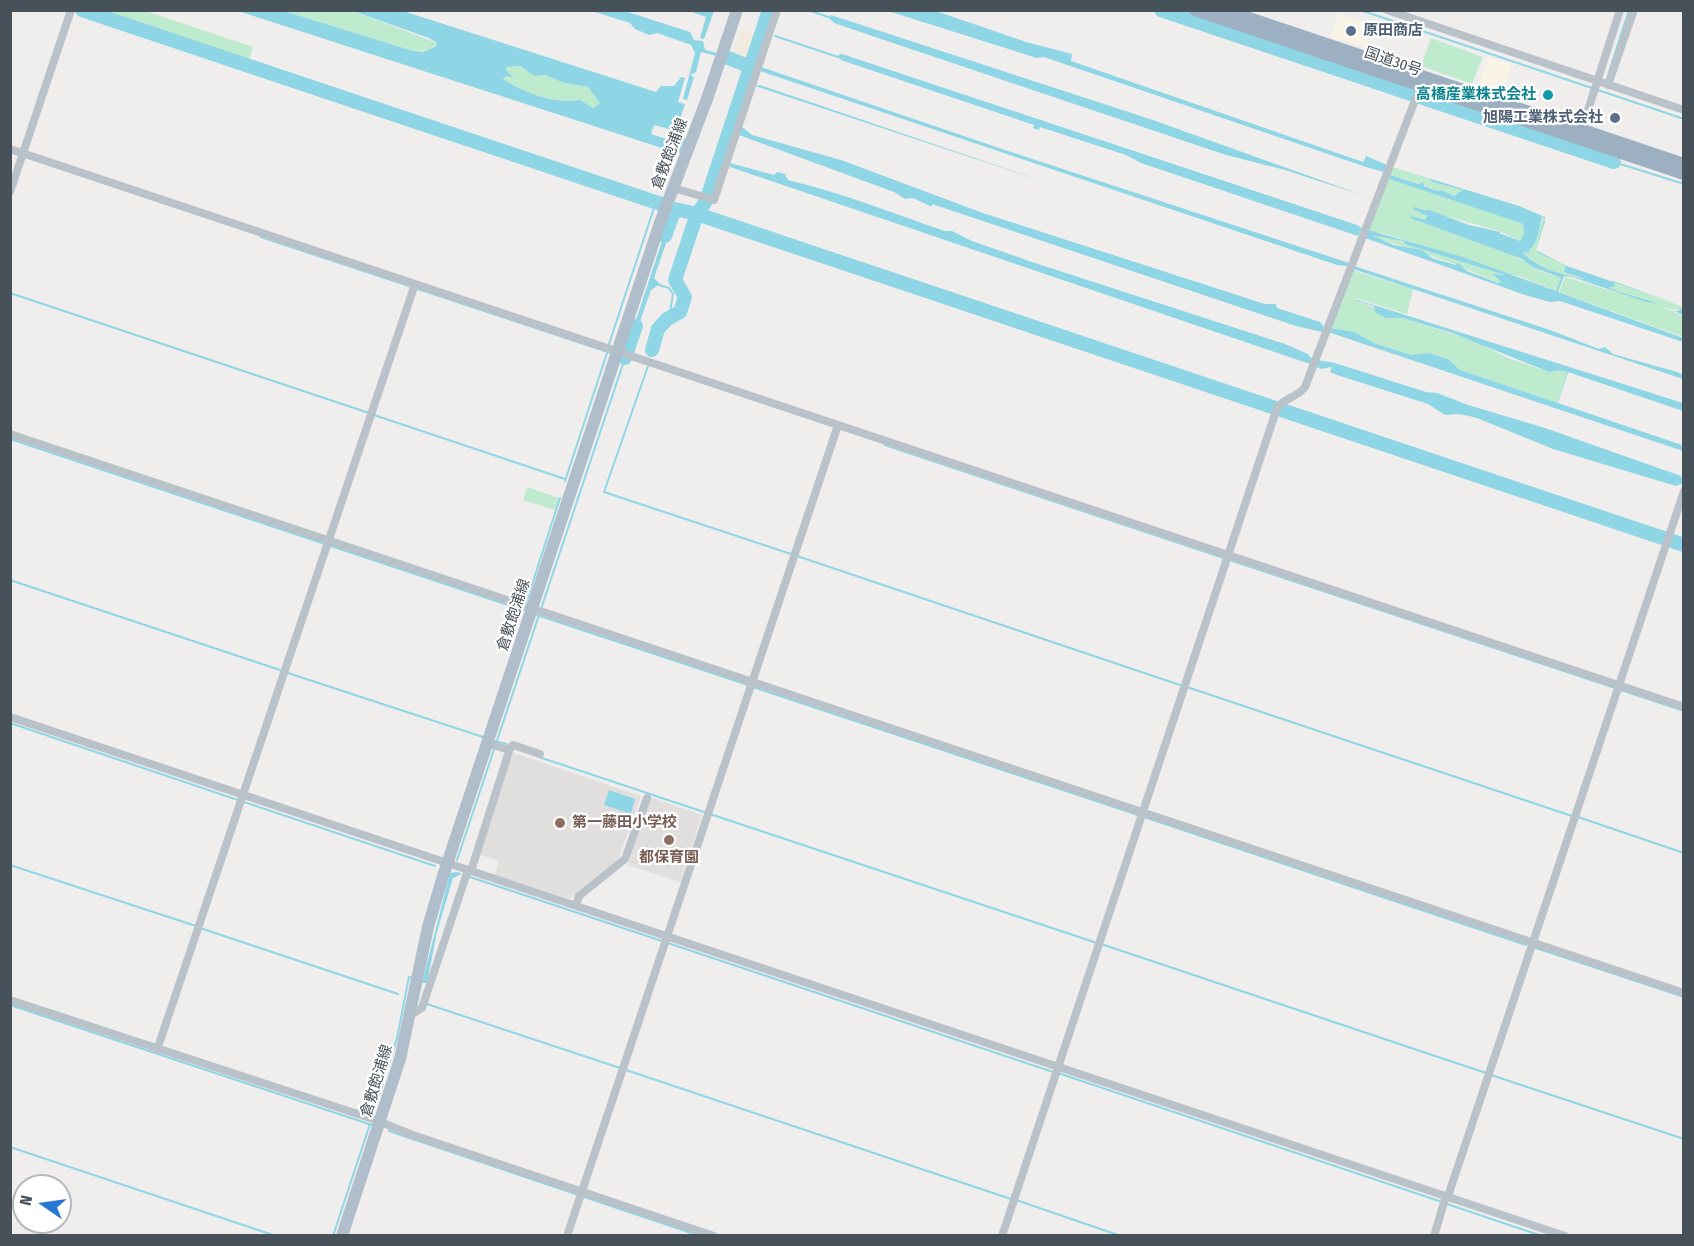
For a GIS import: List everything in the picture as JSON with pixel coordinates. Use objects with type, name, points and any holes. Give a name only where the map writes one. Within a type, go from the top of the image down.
[{"type":"highway","name":"国道30号","points":[[1195,10],[1420,85],[1579,135],[1683,164]]},
{"type":"highway","name":"国道30号","points":[[1225,10],[1420,85]]},
{"type":"highway","name":"国道30号","points":[[1579,135],[1683,174]]},
{"type":"main road","name":"倉敷飽浦線","points":[[342,1236],[380,1122],[411,1015],[428,927],[447,863],[493,745],[538,610],[617,351],[737,10]]},
{"type":"street","points":[[10,192],[71,10]]},
{"type":"street","points":[[674,188],[714,200],[777,10]]},
{"type":"street","points":[[1387,10],[1600,85],[1683,110]]},
{"type":"street","points":[[1600,85],[1620,10]]},
{"type":"street","points":[[1579,135],[1634,10]]},
{"type":"street","points":[[1002,1236],[1276,410],[1283,401],[1301,392],[1305,387],[1420,85]]},
{"type":"street","points":[[10,148],[414,287],[648,361],[1228,558],[1618,688],[1683,707]]},
{"type":"street","points":[[157,1050],[414,287]]},
{"type":"street","points":[[567,1236],[838,425]]},
{"type":"street","points":[[10,434],[328,543],[538,610],[1683,993]]},
{"type":"street","points":[[1434,1236],[1683,491]]},
{"type":"street","points":[[10,717],[242,798],[447,863],[467,873],[576,905],[1446,1199],[1565,1236]]},
{"type":"street","points":[[493,745],[509,750]]},
{"type":"street","points":[[411,1015],[422,1008],[509,750],[513,745],[540,754]]},
{"type":"street","points":[[576,905],[579,896],[625,859],[647,798]]},
{"type":"street","points":[[10,1000],[380,1122],[580,1194],[714,1236]]},
{"type":"shaded area","name":"原田商店","points":[[1338,14],[1372,25],[1365,47],[1331,37]]},
{"type":"shaded area","points":[[1488,57],[1512,64],[1503,94],[1478,86]]},
{"type":"shaded area","name":"第一藤田小学校","points":[[511,752],[641,796],[618,860],[570,899],[495,875],[499,861],[478,854]]},
{"type":"shaded area","points":[[650,797],[702,815],[680,882],[628,865]]},
{"type":"green space","points":[[91,11],[146,11],[253,47],[248,64]]},
{"type":"green space","points":[[284,11],[353,11],[437,43],[430,51],[410,50]]},
{"type":"green space","points":[[1431,38],[1483,57],[1472,84],[1421,66]]},
{"type":"green space","points":[[520,66],[534,76],[545,75],[564,83],[588,87],[600,103],[592,108],[580,100],[551,99],[530,93],[503,79],[506,76],[507,67]]},
{"type":"green space","points":[[1392,167],[1430,179],[1432,182],[1464,190],[1454,196],[1441,190],[1437,191],[1390,175]]},
{"type":"green space","points":[[1388,177],[1523,224],[1524,233],[1520,241],[1499,231],[1415,207],[1427,217],[1425,220],[1412,216],[1411,218],[1511,254],[1543,272],[1561,278],[1557,291],[1506,273],[1495,276],[1501,283],[1498,283],[1452,263],[1374,237],[1368,230]],"holes":[[[1379,232],[1481,264],[1481,267],[1382,235]]]},
{"type":"green space","points":[[1540,216],[1545,221],[1536,250],[1567,266],[1565,272],[1585,280],[1543,267],[1523,251],[1527,252],[1536,240]]},
{"type":"green space","points":[[1352,270],[1413,289],[1407,314],[1356,298],[1351,302],[1341,299]]},
{"type":"green space","points":[[1565,277],[1658,305],[1683,316],[1683,337],[1559,292]]},
{"type":"green space","points":[[1613,281],[1683,307],[1683,310],[1666,308],[1610,289]]},
{"type":"green space","points":[[1340,300],[1351,302],[1355,300],[1393,316],[1477,342],[1508,358],[1549,372],[1558,370],[1568,372],[1558,403],[1460,370],[1448,359],[1429,353],[1411,355],[1329,329]]},
{"type":"green space","points":[[527,487],[559,498],[555,510],[523,500]]},
{"type":"sand","points":[[741,28],[759,35],[748,64],[731,58]]},
{"type":"water","points":[[238,11],[284,11],[410,50],[423,52],[435,47],[437,43],[429,38],[353,11],[403,11],[656,92],[661,86],[674,86],[681,77],[685,78],[678,102],[685,104],[676,131],[654,125],[651,134],[666,139],[670,132],[686,139],[681,153]],"holes":[[[520,66],[534,76],[545,75],[564,83],[588,87],[600,103],[593,108],[580,100],[551,99],[530,93],[503,79],[506,76],[513,77],[506,70],[507,67]]]},
{"type":"water","points":[[592,11],[625,11],[690,32],[694,40],[703,41],[705,50],[718,53],[717,56],[701,52],[696,72],[690,75],[694,77],[687,100],[683,99],[695,53],[691,45],[657,33],[649,35],[635,29],[630,23]]},
{"type":"water","points":[[689,11],[714,11],[704,39],[700,38],[706,17]]},
{"type":"water","points":[[888,11],[936,11],[1026,42],[1072,54],[1071,61],[1363,162],[1366,156],[1387,165],[1384,172],[1366,167],[1044,57],[1037,58]]},
{"type":"water","points":[[831,15],[1150,119],[1365,196],[1285,170],[1226,155],[887,41],[834,23],[830,19]]},
{"type":"water","points":[[842,54],[1362,228],[1358,236],[1141,163],[1126,155],[1040,127],[1039,130],[1033,128],[1034,125],[841,60],[838,55]]},
{"type":"water","points":[[761,67],[1349,263],[1348,266],[1337,265],[760,71]]},
{"type":"water","points":[[760,85],[1054,185],[755,86]]},
{"type":"water","points":[[741,126],[752,135],[841,160],[983,213],[1265,304],[1276,304],[1277,308],[1320,322],[1324,327],[1322,332],[1296,326],[932,204],[932,207],[913,198],[905,199],[894,192],[739,135]]},
{"type":"water","points":[[730,163],[774,175],[777,172],[785,174],[788,180],[848,197],[945,231],[952,231],[972,241],[1035,263],[1285,344],[1308,354],[1312,359],[1310,364],[730,167]]},
{"type":"water","points":[[1392,167],[1519,206],[1545,217],[1544,220],[1542,216],[1536,239],[1528,251],[1531,253],[1523,252],[1528,258],[1551,270],[1585,279],[1564,272],[1566,266],[1559,262],[1613,282],[1615,286],[1609,288],[1657,304],[1564,276],[1558,292],[1683,338],[1683,342],[1560,301],[1550,302],[1525,295],[1365,238],[1368,230],[1463,257],[1556,291],[1561,278],[1533,267],[1520,258],[1410,218],[1412,216],[1425,220],[1427,216],[1413,209],[1414,207],[1429,211],[1427,209],[1469,225],[1501,232],[1499,233],[1520,241],[1524,233],[1523,224],[1388,178]],"holes":[[[1392,167],[1430,179],[1432,182],[1463,190],[1454,196],[1424,186],[1423,182],[1419,184],[1390,175]],[[1371,235],[1403,241],[1405,244],[1505,275],[1493,274],[1501,282],[1498,283],[1467,271],[1458,263],[1455,265],[1432,258],[1422,250],[1394,245]]]},
{"type":"water","points":[[669,220],[673,223],[654,278],[660,284],[651,290],[633,341],[629,341]]},
{"type":"water","points":[[1354,266],[1550,330],[1599,349],[1605,347],[1613,354],[1677,372],[1683,375],[1683,379],[1353,269]]},
{"type":"water","points":[[1613,281],[1683,306],[1613,282]]},
{"type":"water","points":[[1355,299],[1683,403],[1683,411],[1568,372],[1558,403],[1567,372],[1558,370],[1549,372],[1452,333],[1403,318],[1386,318],[1375,312],[1374,306],[1355,300],[1352,302]]},
{"type":"water","points":[[1329,328],[1354,332],[1374,343],[1411,355],[1429,353],[1448,359],[1460,370],[1682,445],[1683,451],[1328,332]]},
{"type":"water","points":[[1317,360],[1335,363],[1426,392],[1437,393],[1468,405],[1545,428],[1681,476],[1683,483],[1676,486],[1553,449],[1477,418],[1460,414],[1445,415],[1428,404],[1337,375],[1330,372],[1332,367],[1321,369],[1315,366]]},
{"type":"water","points":[[609,790],[635,799],[631,814],[604,805]]},
{"type":"water","points":[[450,873],[462,874],[453,878],[437,932],[427,983],[422,983]]},
{"type":"waterway","points":[[82,10],[661,204]]},
{"type":"waterway","points":[[665,236],[675,209],[697,214],[706,201],[769,10]]},
{"type":"waterway","points":[[808,10],[831,18]]},
{"type":"waterway","points":[[1161,10],[1614,162]]},
{"type":"waterway","points":[[1360,10],[1684,119]]},
{"type":"waterway","points":[[1609,72],[1629,10]]},
{"type":"waterway","points":[[775,36],[841,58]]},
{"type":"waterway","points":[[728,58],[751,67]]},
{"type":"waterway","points":[[1614,162],[1684,184]]},
{"type":"waterway","points":[[608,347],[656,202]]},
{"type":"waterway","points":[[652,350],[658,329],[667,319],[680,312],[685,297],[675,280],[697,214],[1684,545]]},
{"type":"waterway","points":[[261,237],[611,353]]},
{"type":"waterway","points":[[659,285],[669,288],[673,294],[669,318]]},
{"type":"waterway","points":[[10,293],[369,413]]},
{"type":"waterway","points":[[625,358],[636,326]]},
{"type":"waterway","points":[[565,481],[607,353]]},
{"type":"waterway","points":[[457,860],[625,358]]},
{"type":"waterway","points":[[648,366],[604,492],[791,554]]},
{"type":"waterway","points":[[374,415],[565,479]]},
{"type":"waterway","points":[[10,439],[523,610]]},
{"type":"waterway","points":[[885,445],[1224,558]]},
{"type":"waterway","points":[[526,603],[560,498]]},
{"type":"waterway","points":[[797,556],[1180,685]]},
{"type":"waterway","points":[[1230,560],[1684,711]]},
{"type":"waterway","points":[[10,580],[283,671]]},
{"type":"waterway","points":[[537,615],[748,685]]},
{"type":"waterway","points":[[288,673],[483,737]]},
{"type":"waterway","points":[[753,687],[1138,815]]},
{"type":"waterway","points":[[1187,687],[1572,816]]},
{"type":"waterway","points":[[10,723],[238,800]]},
{"type":"waterway","points":[[495,741],[506,744]]},
{"type":"waterway","points":[[539,757],[704,812]]},
{"type":"waterway","points":[[244,802],[435,866]]},
{"type":"waterway","points":[[710,814],[1097,943]]},
{"type":"waterway","points":[[1144,817],[1526,945]]},
{"type":"waterway","points":[[1578,817],[1684,853]]},
{"type":"waterway","points":[[10,865],[196,926]]},
{"type":"waterway","points":[[467,876],[662,941]]},
{"type":"waterway","points":[[203,929],[398,994]]},
{"type":"waterway","points":[[668,943],[1053,1072]]},
{"type":"waterway","points":[[1101,944],[1486,1073]]},
{"type":"waterway","points":[[1536,948],[1684,997]]},
{"type":"waterway","points":[[374,1112],[397,1038],[409,977],[413,978]]},
{"type":"waterway","points":[[427,1004],[620,1068]]},
{"type":"waterway","points":[[10,1005],[372,1125]]},
{"type":"waterway","points":[[626,1070],[1011,1199]]},
{"type":"waterway","points":[[1058,1073],[1442,1202]]},
{"type":"waterway","points":[[1491,1075],[1684,1139]]},
{"type":"waterway","points":[[333,1236],[370,1124]]},
{"type":"waterway","points":[[389,1131],[700,1236]]},
{"type":"waterway","points":[[10,1147],[276,1236]]},
{"type":"waterway","points":[[1016,1200],[1121,1236]]},
{"type":"waterway","points":[[1447,1204],[1542,1236]]},
{"type":"place","name":"原田商店","points":[[1351,31]]},
{"type":"place","name":"高橋産業株式会社","points":[[1548,95]]},
{"type":"place","name":"旭陽工業株式会社","points":[[1615,118]]},
{"type":"place","name":"第一藤田小学校","points":[[560,823]]},
{"type":"place","name":"都保育園","points":[[669,840]]}]
